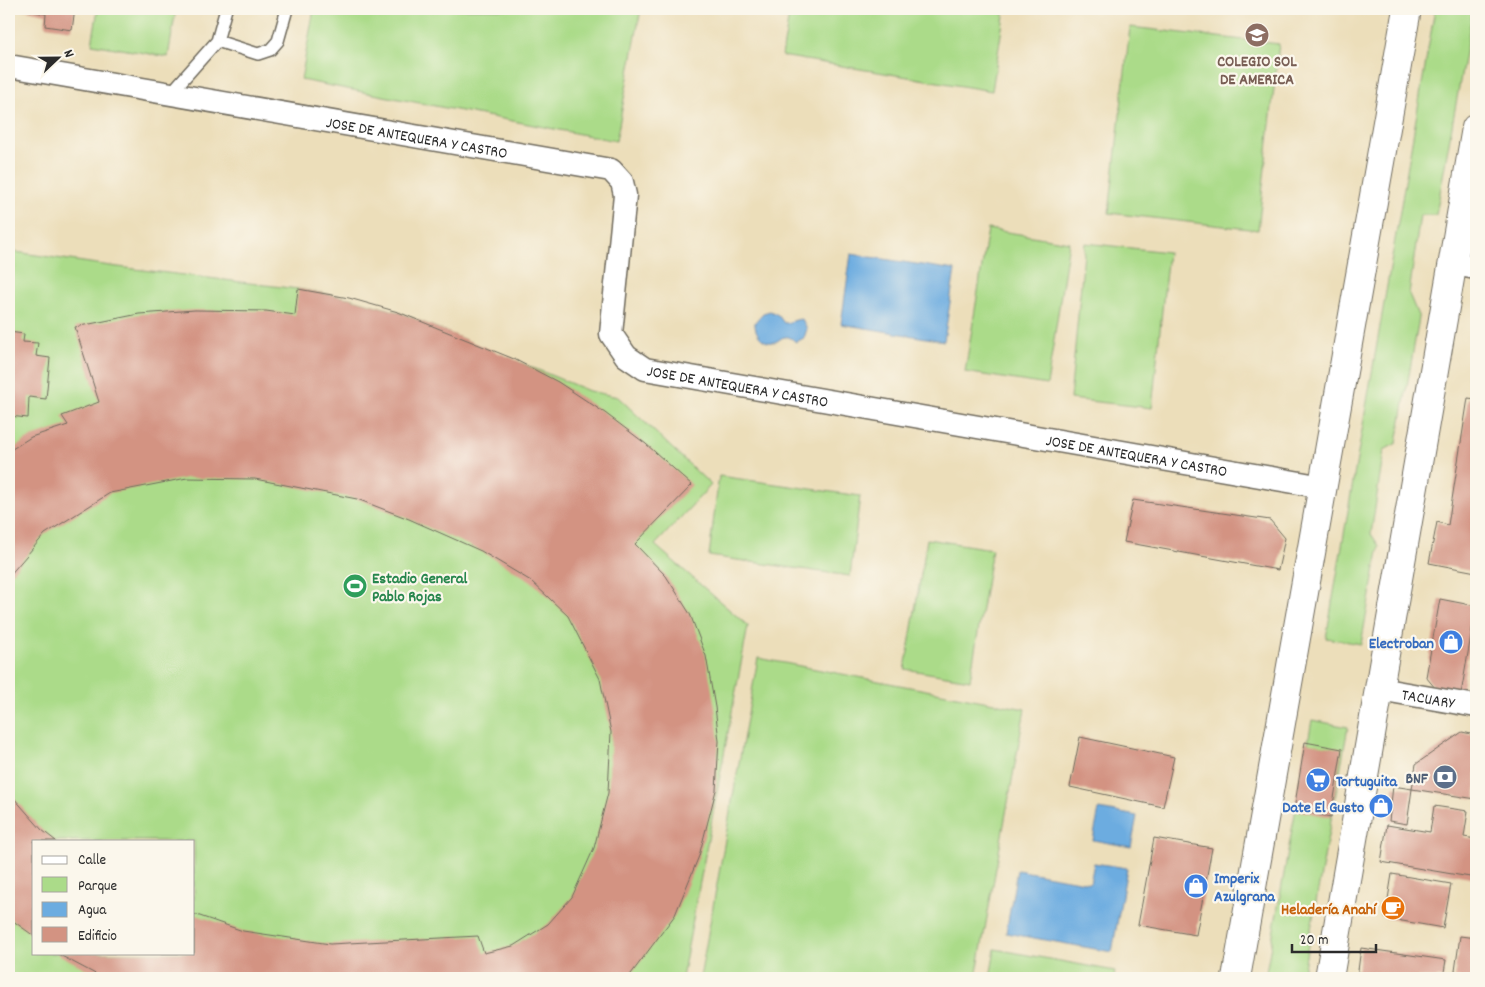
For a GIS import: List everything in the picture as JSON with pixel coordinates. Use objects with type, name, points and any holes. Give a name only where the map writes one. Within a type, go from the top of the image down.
[{"type":"main road","points":[[1236,978],[1407,9]]},
{"type":"main road","points":[[1329,978],[1379,689],[1465,266],[1476,128]]},
{"type":"street","name":"JOSE DE ANTEQUERA Y CASTRO","points":[[9,66],[611,170],[622,182],[625,194],[611,334],[626,356],[645,368],[1323,486]]},
{"type":"street","name":"TACUARY","points":[[1379,689],[1476,706]]},
{"type":"lane","points":[[170,94],[217,41],[226,9]]},
{"type":"lane","points":[[217,41],[258,54],[270,50],[278,41],[287,9]]},
{"type":"green space","points":[[98,9],[176,9],[168,57],[92,44]]},
{"type":"green space","points":[[314,9],[641,9],[616,141],[301,80]]},
{"type":"green space","points":[[790,9],[1005,9],[992,91],[782,56]]},
{"type":"green space","points":[[1435,9],[1473,9],[1436,215],[1420,215],[1409,294],[1419,318],[1397,443],[1384,450],[1371,534],[1379,546],[1361,644],[1326,638]]},
{"type":"green space","points":[[1130,27],[1279,44],[1258,230],[1109,213]]},
{"type":"green space","points":[[988,229],[1069,242],[1047,385],[965,372]]},
{"type":"green space","points":[[1085,243],[1168,252],[1152,408],[1070,399]]},
{"type":"green space","name":"Estadio General Pablo Rojas","points":[[9,251],[110,266],[298,289],[349,298],[398,312],[589,391],[618,397],[711,485],[655,545],[748,626],[682,978],[9,978]]},
{"type":"green space","points":[[1476,331],[1476,379],[1468,378]]},
{"type":"green space","points":[[719,476],[860,496],[850,576],[709,556]]},
{"type":"green space","points":[[927,539],[992,549],[970,680],[905,669]]},
{"type":"green space","points":[[758,658],[1025,709],[976,978],[700,978]]},
{"type":"green space","points":[[1312,720],[1348,727],[1302,978],[1265,978]]},
{"type":"green space","points":[[995,949],[1115,971],[1114,978],[990,978]]},
{"type":"water","points":[[851,254],[955,270],[944,341],[841,324]]},
{"type":"water","points":[[770,311],[778,315],[784,323],[802,319],[807,329],[804,338],[796,342],[787,337],[775,342],[763,340],[757,334],[755,322],[763,313]]},
{"type":"water","points":[[1099,809],[1137,816],[1131,847],[1093,840]]},
{"type":"water","points":[[1094,863],[1127,868],[1112,952],[1006,933],[1017,870],[1090,883]]},
{"type":"building","points":[[21,9],[75,9],[72,30],[45,26],[46,14]]},
{"type":"building","points":[[298,289],[349,298],[398,312],[514,359],[558,382],[605,413],[646,444],[692,485],[635,544],[666,576],[690,614],[706,656],[719,741],[716,790],[699,856],[675,915],[628,978],[103,978],[58,954],[195,954],[195,914],[243,931],[330,944],[478,936],[484,953],[513,946],[548,924],[572,897],[594,848],[608,793],[611,732],[600,679],[568,616],[531,581],[481,551],[409,519],[357,499],[255,479],[187,478],[110,493],[45,534],[9,576],[9,451],[31,437],[68,425],[62,416],[99,402],[75,327],[139,314],[195,310],[266,311],[295,315]]},
{"type":"building","points":[[9,332],[24,334],[23,342],[38,343],[36,356],[50,358],[46,399],[29,397],[28,418],[9,416]]},
{"type":"building","points":[[1468,398],[1476,399],[1476,572],[1429,563],[1437,522],[1448,525]]},
{"type":"building","points":[[1133,500],[1270,520],[1285,538],[1278,570],[1124,542]]},
{"type":"building","name":"Electroban","points":[[1440,599],[1476,606],[1461,694],[1436,689],[1426,677]]},
{"type":"building","name":"BNF","points":[[1462,732],[1476,735],[1476,799],[1412,789],[1416,764]]},
{"type":"building","points":[[1080,737],[1174,757],[1163,807],[1070,787]]},
{"type":"building","name":"Tortuguita","points":[[1305,742],[1342,749],[1331,817],[1294,810]]},
{"type":"building","points":[[1393,786],[1412,789],[1407,824],[1389,821]]},
{"type":"building","points":[[9,789],[13,797],[42,830],[55,840],[32,840],[32,935],[9,918]]},
{"type":"building","points":[[1434,806],[1468,811],[1464,837],[1476,839],[1476,878],[1381,862],[1387,825],[1430,832]]},
{"type":"building","points":[[1154,838],[1212,848],[1196,935],[1138,925]]},
{"type":"building","points":[[1392,874],[1451,884],[1443,928],[1385,918]]},
{"type":"building","points":[[1460,936],[1476,938],[1476,978],[1454,978]]},
{"type":"building","points":[[1361,948],[1446,960],[1443,978],[1357,978]]},
{"type":"place","name":"COLEGIO SOL DE AMERICA","points":[[1257,35]]},
{"type":"place","name":"Estadio General Pablo Rojas","points":[[355,586]]},
{"type":"place","name":"Electroban","points":[[1451,642]]},
{"type":"place","name":"BNF","points":[[1445,777]]},
{"type":"place","name":"Tortuguita","points":[[1318,780]]},
{"type":"place","name":"Date El Gusto","points":[[1381,806]]},
{"type":"place","name":"Imperix Azulgrana","points":[[1196,886]]},
{"type":"place","name":"Heladería Anahí","points":[[1393,908]]}]
